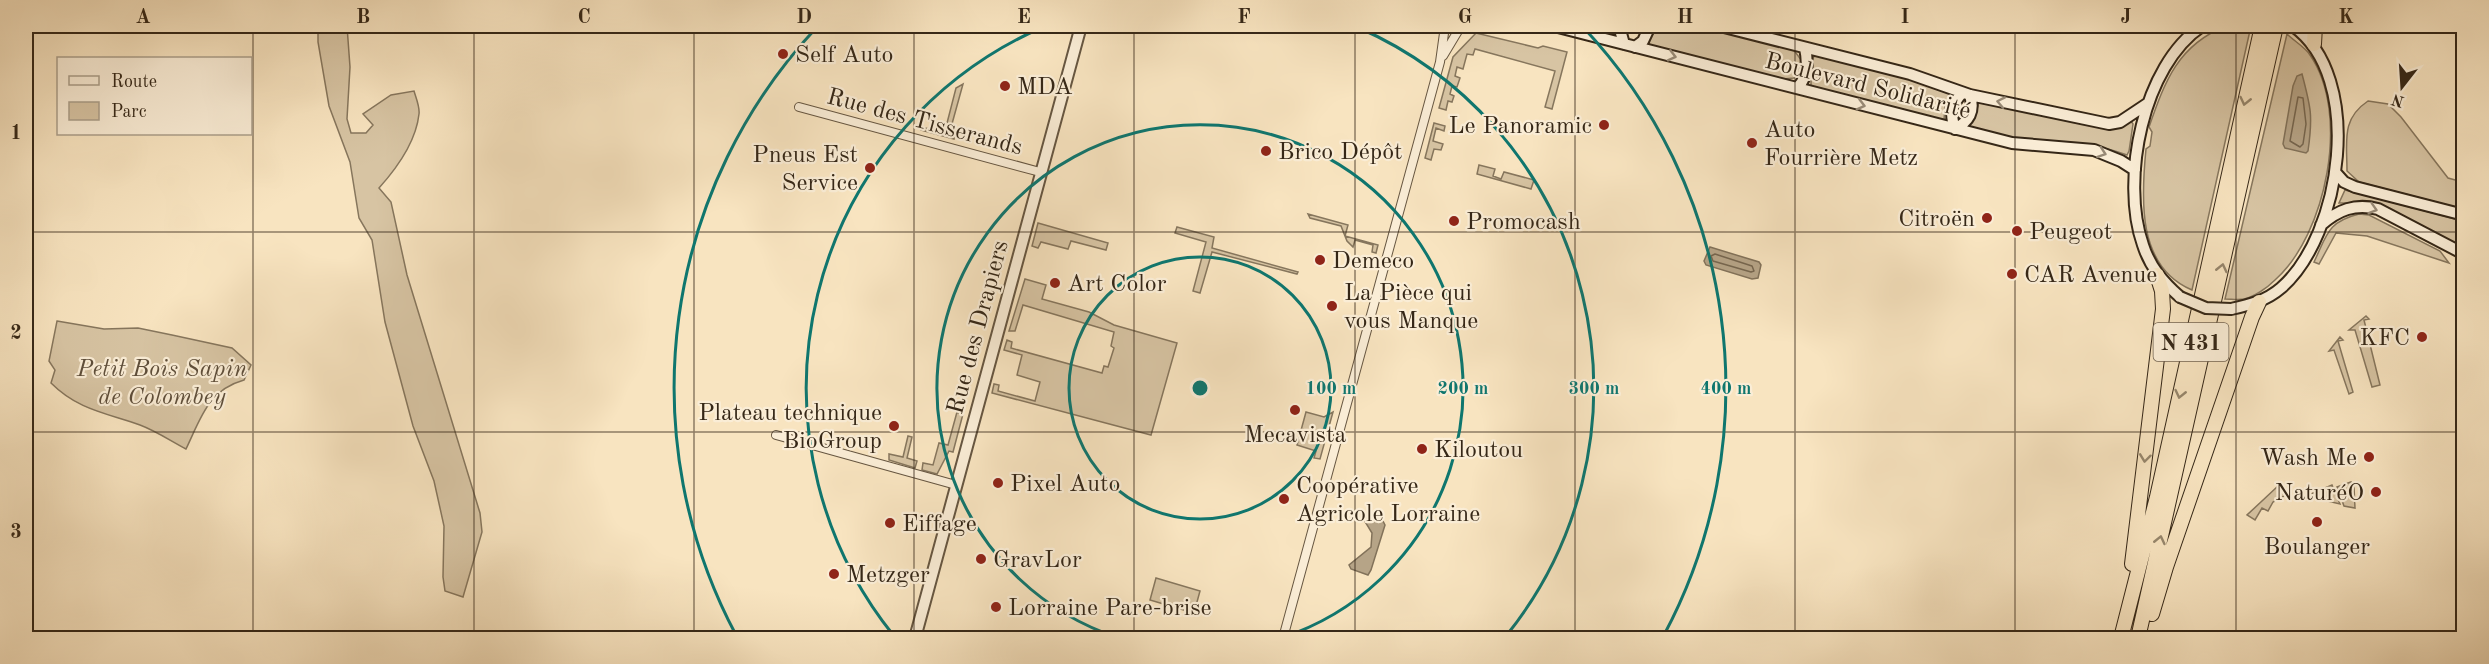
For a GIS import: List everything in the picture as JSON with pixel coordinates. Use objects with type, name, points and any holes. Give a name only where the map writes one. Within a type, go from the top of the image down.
[{"type":"highway","name":"N 431","points":[[2138,639],[2265,46],[2262,26]]},
{"type":"highway","name":"N 431","points":[[2120,639],[2157,497],[2265,46],[2276,26]]},
{"type":"highway","points":[[2314,44],[2315,26]]},
{"type":"highway","points":[[2120,639],[2163,309],[2162,291],[2157,275]]},
{"type":"highway","points":[[2145,639],[2166,567],[2259,302]]},
{"type":"main road","name":"Rue des Drapiers","points":[[915,639],[1081,26]]},
{"type":"main road","name":"Boulevard Solidarité","points":[[1554,26],[1955,129],[2027,145],[2094,150],[2121,161],[2135,170]]},
{"type":"main road","points":[[1619,26],[1630,46],[1643,41],[1650,26]]},
{"type":"main road","name":"Boulevard Solidarité","points":[[1720,26],[1911,74],[1966,94],[2109,124],[2132,116],[2147,104]]},
{"type":"main road","points":[[2202,26],[2175,51],[2147,104],[2135,170],[2135,203],[2140,234],[2157,275],[2180,297],[2206,308],[2230,309],[2259,302],[2280,289],[2290,279],[2311,248],[2321,226],[2335,172],[2337,124],[2334,94],[2326,68],[2314,44],[2293,26]]},
{"type":"main road","points":[[1797,88],[1806,72],[1805,48]]},
{"type":"main road","points":[[1966,94],[1973,104],[1970,116],[1955,129],[1951,112],[1956,100],[1966,94]]},
{"type":"main road","points":[[2335,172],[2344,182],[2355,187],[2463,216]]},
{"type":"main road","points":[[2321,226],[2337,212],[2364,205],[2378,209],[2463,254]]},
{"type":"street","points":[[1283,639],[1440,62],[1445,26]]},
{"type":"street","points":[[1440,62],[1461,26]]},
{"type":"street","name":"Rue des Tisserands","points":[[799,107],[1040,172]]},
{"type":"street","points":[[776,435],[956,485]]},
{"type":"green space","points":[[318,26],[347,26],[350,67],[347,119],[351,133],[366,133],[373,125],[363,114],[391,95],[414,91],[418,103],[417,124],[410,144],[399,163],[379,188],[391,202],[407,275],[480,513],[482,532],[463,597],[445,591],[444,526],[434,481],[413,426],[385,322],[372,240],[359,218],[350,162],[329,106],[318,42]]},
{"type":"green space","points":[[1659,26],[1702,26],[1793,49],[1802,61],[1794,78],[1783,79],[1649,46],[1649,39]]},
{"type":"green space","points":[[2226,26],[2251,26],[2192,290],[2174,279],[2161,265],[2146,230],[2143,189],[2146,149],[2150,146],[2152,132],[2149,127],[2155,110],[2176,66],[2196,43]]},
{"type":"green space","points":[[1476,33],[1538,48],[1543,46],[1567,52],[1552,109],[1545,107],[1555,71],[1475,49],[1473,55],[1467,54],[1463,69],[1457,67],[1455,76],[1460,78],[1457,87],[1452,86],[1450,94],[1454,96],[1452,102],[1448,101],[1446,110],[1439,108],[1453,57]]},
{"type":"green space","points":[[2287,34],[2308,52],[2322,80],[2329,109],[2330,140],[2327,173],[2319,205],[2308,234],[2293,260],[2272,283],[2256,294],[2244,299],[2225,299]]},
{"type":"green space","points":[[1815,55],[1923,82],[1952,93],[1945,104],[1944,121],[1811,86],[1811,61]]},
{"type":"green space","points":[[963,84],[950,131],[955,133],[954,139],[921,130],[922,127],[935,131],[937,125],[946,127],[956,88]]},
{"type":"green space","points":[[1979,101],[2060,118],[2131,121],[2133,124],[2129,151],[2127,155],[2100,147],[2012,137],[1968,127],[1976,113]]},
{"type":"green space","points":[[2368,101],[2388,104],[2401,117],[2448,178],[2463,182],[2463,209],[2359,182],[2347,171],[2349,123],[2359,108]]},
{"type":"green space","points":[[1434,123],[1445,126],[1444,131],[1436,128],[1433,141],[1443,144],[1441,150],[1434,149],[1431,160],[1425,158]]},
{"type":"green space","points":[[1479,165],[1495,169],[1493,176],[1501,179],[1504,172],[1534,180],[1531,189],[1477,174]]},
{"type":"green space","points":[[2345,190],[2463,221],[2463,247],[2374,203],[2339,203]]},
{"type":"green space","points":[[1308,214],[1348,225],[1345,236],[1341,226],[1310,218]]},
{"type":"green space","points":[[2359,214],[2369,215],[2440,251],[2449,263],[2367,236],[2336,233],[2319,264],[2314,262],[2329,231],[2340,221]]},
{"type":"green space","points":[[1038,223],[1108,243],[1106,250],[1071,241],[1068,249],[1041,242],[1038,248],[1032,246]]},
{"type":"green space","points":[[1177,227],[1214,237],[1212,248],[1298,272],[1297,274],[1212,252],[1200,293],[1193,291],[1206,242],[1175,233]]},
{"type":"green space","points":[[1345,236],[1378,245],[1376,253],[1372,252],[1373,245],[1355,240],[1353,247]]},
{"type":"green space","points":[[1025,279],[1046,285],[1042,299],[1089,312],[1114,325],[1177,343],[1151,435],[992,393],[994,384],[999,385],[998,391],[1035,401],[1040,382],[1017,375],[1022,355],[1004,350],[1007,340],[1012,342],[1011,348],[1102,373],[1104,366],[1108,367],[1114,348],[1111,346],[1114,332],[1023,305],[1015,331],[1009,331]]},
{"type":"green space","points":[[2366,316],[2369,319],[2364,320],[2380,385],[2372,387],[2355,330],[2349,330]]},
{"type":"green space","name":"Petit Bois Sapin de Colombey","points":[[57,321],[104,329],[138,328],[232,348],[251,365],[244,380],[222,391],[207,407],[186,449],[146,427],[82,405],[51,383],[55,370],[49,361]]},
{"type":"green space","points":[[2340,337],[2343,340],[2338,341],[2353,392],[2349,394],[2334,350],[2329,351]]},
{"type":"green space","points":[[957,412],[963,414],[953,452],[949,451],[937,474],[922,470],[923,463],[933,465],[939,443],[948,445]]},
{"type":"green space","points":[[1306,412],[1324,417],[1333,412],[1320,459],[1314,458],[1316,451],[1297,445]]},
{"type":"green space","points":[[908,436],[912,437],[907,458],[917,461],[915,468],[889,460],[889,454],[903,457]]},
{"type":"green space","points":[[2351,482],[2354,487],[2355,508],[2344,506],[2337,487]]},
{"type":"green space","points":[[2332,485],[2340,504],[2306,496]]},
{"type":"green space","points":[[2278,486],[2286,495],[2273,502],[2268,511],[2262,508],[2255,520],[2247,515]]},
{"type":"green space","points":[[1156,578],[1200,591],[1194,613],[1150,600]]},
{"type":"water","points":[[2302,74],[2311,120],[2306,153],[2285,148],[2283,144],[2293,86],[2297,76]]},
{"type":"water","points":[[1710,247],[1759,262],[1761,265],[1758,278],[1752,279],[1706,265],[1704,261]]},
{"type":"water","points":[[1369,516],[1383,521],[1385,525],[1368,575],[1351,569],[1349,565],[1371,547],[1372,533],[1364,520]]},
{"type":"place","name":"Self Auto","points":[[783,54]]},
{"type":"place","name":"MDA","points":[[1005,86]]},
{"type":"place","name":"Le Panoramic","points":[[1604,125]]},
{"type":"place","name":"Auto Fourrière Metz","points":[[1752,143]]},
{"type":"place","name":"Brico Dépôt","points":[[1266,151]]},
{"type":"place","name":"Pneus Est Service","points":[[870,168]]},
{"type":"place","name":"Citroën","points":[[1987,218]]},
{"type":"place","name":"Promocash","points":[[1454,221]]},
{"type":"place","name":"Peugeot","points":[[2017,231]]},
{"type":"place","name":"Demeco","points":[[1320,260]]},
{"type":"place","name":"CAR Avenue","points":[[2012,274]]},
{"type":"place","name":"Art Color","points":[[1055,283]]},
{"type":"place","name":"La Pièce qui vous Manque","points":[[1332,306]]},
{"type":"place","name":"KFC","points":[[2422,337]]},
{"type":"place","name":"Mecavista","points":[[1295,410]]},
{"type":"place","name":"Plateau technique BioGroup","points":[[894,426]]},
{"type":"place","name":"Kiloutou","points":[[1422,449]]},
{"type":"place","name":"Wash Me","points":[[2369,457]]},
{"type":"place","name":"Pixel Auto","points":[[998,483]]},
{"type":"place","name":"NaturéO","points":[[2376,492]]},
{"type":"place","name":"Coopérative Agricole Lorraine","points":[[1284,499]]},
{"type":"place","name":"Boulanger","points":[[2317,522]]},
{"type":"place","name":"Eiffage","points":[[890,523]]},
{"type":"place","name":"GravLor","points":[[981,559]]},
{"type":"place","name":"Metzger","points":[[834,574]]},
{"type":"place","name":"Lorraine Pare-brise","points":[[996,607]]}]
